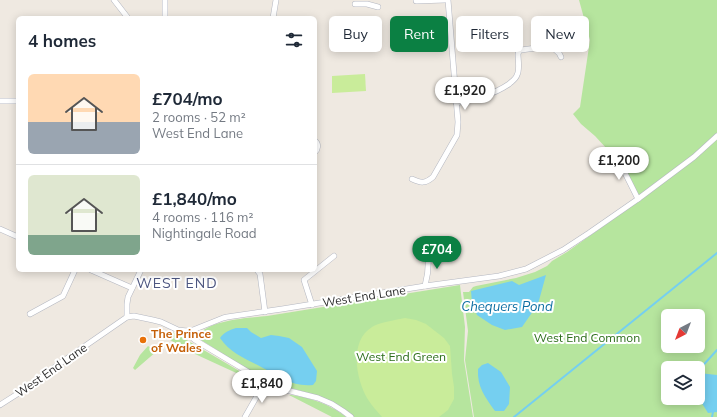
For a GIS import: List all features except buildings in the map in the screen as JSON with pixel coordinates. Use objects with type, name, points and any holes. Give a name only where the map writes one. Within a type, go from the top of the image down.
[{"type":"street","points":[[114,0],[126,16]]},
{"type":"street","points":[[165,0],[165,16]]},
{"type":"street","points":[[273,16],[276,0]]},
{"type":"street","points":[[416,1],[445,0]]},
{"type":"street","points":[[412,180],[420,183],[428,181],[433,177],[457,135],[458,122],[448,0]]},
{"type":"street","points":[[355,4],[368,2],[378,7]]},
{"type":"street","points":[[456,103],[491,94],[503,88],[515,79],[518,74],[519,52],[552,46],[561,56]]},
{"type":"street","points":[[0,101],[16,101]]},
{"type":"street","name":"West End Lane","points":[[186,331],[223,318],[425,286],[499,276],[526,269],[570,246],[638,199],[694,156],[717,136]]},
{"type":"street","points":[[611,156],[624,171],[638,199]]},
{"type":"street","points":[[0,229],[16,236]]},
{"type":"street","points":[[425,286],[428,270],[428,253]]},
{"type":"street","points":[[317,270],[334,256]]},
{"type":"street","points":[[30,314],[63,296],[74,272]]},
{"type":"street","points":[[96,272],[132,288]]},
{"type":"street","points":[[140,272],[128,296],[127,317],[134,316],[161,322],[178,330],[186,331],[194,340],[265,382],[286,390],[318,398],[332,404],[351,417]]},
{"type":"street","points":[[258,272],[260,274],[265,312]]},
{"type":"street","points":[[312,305],[304,280],[314,272]]},
{"type":"street","name":"West End Lane","points":[[0,405],[33,384],[127,317]]},
{"type":"street","points":[[245,417],[265,382]]},
{"type":"street","points":[[340,417],[344,411]]},
{"type":"green space","name":"West End Common","points":[[579,0],[717,0],[717,417],[474,417],[465,360],[468,331],[463,292],[469,292],[476,286],[516,278],[535,272],[547,266],[640,200],[619,162],[573,114],[580,107],[589,47],[589,16],[583,16]]},
{"type":"green space","points":[[365,74],[366,91],[332,93],[332,76]]},
{"type":"green space","name":"West End Green","points":[[460,285],[465,327],[464,360],[473,417],[354,417],[344,409],[319,396],[266,381],[197,336],[210,326],[240,319]]},
{"type":"green space","points":[[405,318],[426,324],[444,338],[450,346],[454,399],[448,410],[439,417],[382,417],[372,406],[363,390],[357,360],[357,350],[360,341],[365,333],[375,325]]},
{"type":"green space","points":[[173,332],[244,374],[245,377],[195,354],[163,336]]},
{"type":"green space","points":[[148,346],[157,351],[135,370],[133,368],[140,355]]},
{"type":"green space","points":[[289,395],[323,403],[346,417],[332,417]]},
{"type":"water","name":"Chequers Pond","points":[[546,275],[538,304],[522,327],[505,330],[492,325],[477,315],[472,303],[471,291],[512,281],[519,285]]},
{"type":"water","points":[[236,328],[247,328],[261,338],[271,335],[289,338],[302,347],[317,371],[316,381],[313,385],[293,383],[234,352],[224,344],[220,338],[229,330]]},
{"type":"water","points":[[488,363],[501,372],[510,387],[509,404],[504,411],[495,411],[480,387],[478,369],[482,365]]},
{"type":"water","points":[[705,374],[717,375],[717,412],[708,413],[703,405],[705,405]]},
{"type":"waterway","points":[[514,417],[717,253]]},
{"type":"waterway","points":[[705,363],[717,350]]},
{"type":"waterway","points":[[712,417],[713,412]]},
{"type":"place","name":"The Prince of Wales","points":[[143,340]]},
{"type":"district","name":"WEST END","points":[[177,283]]}]
